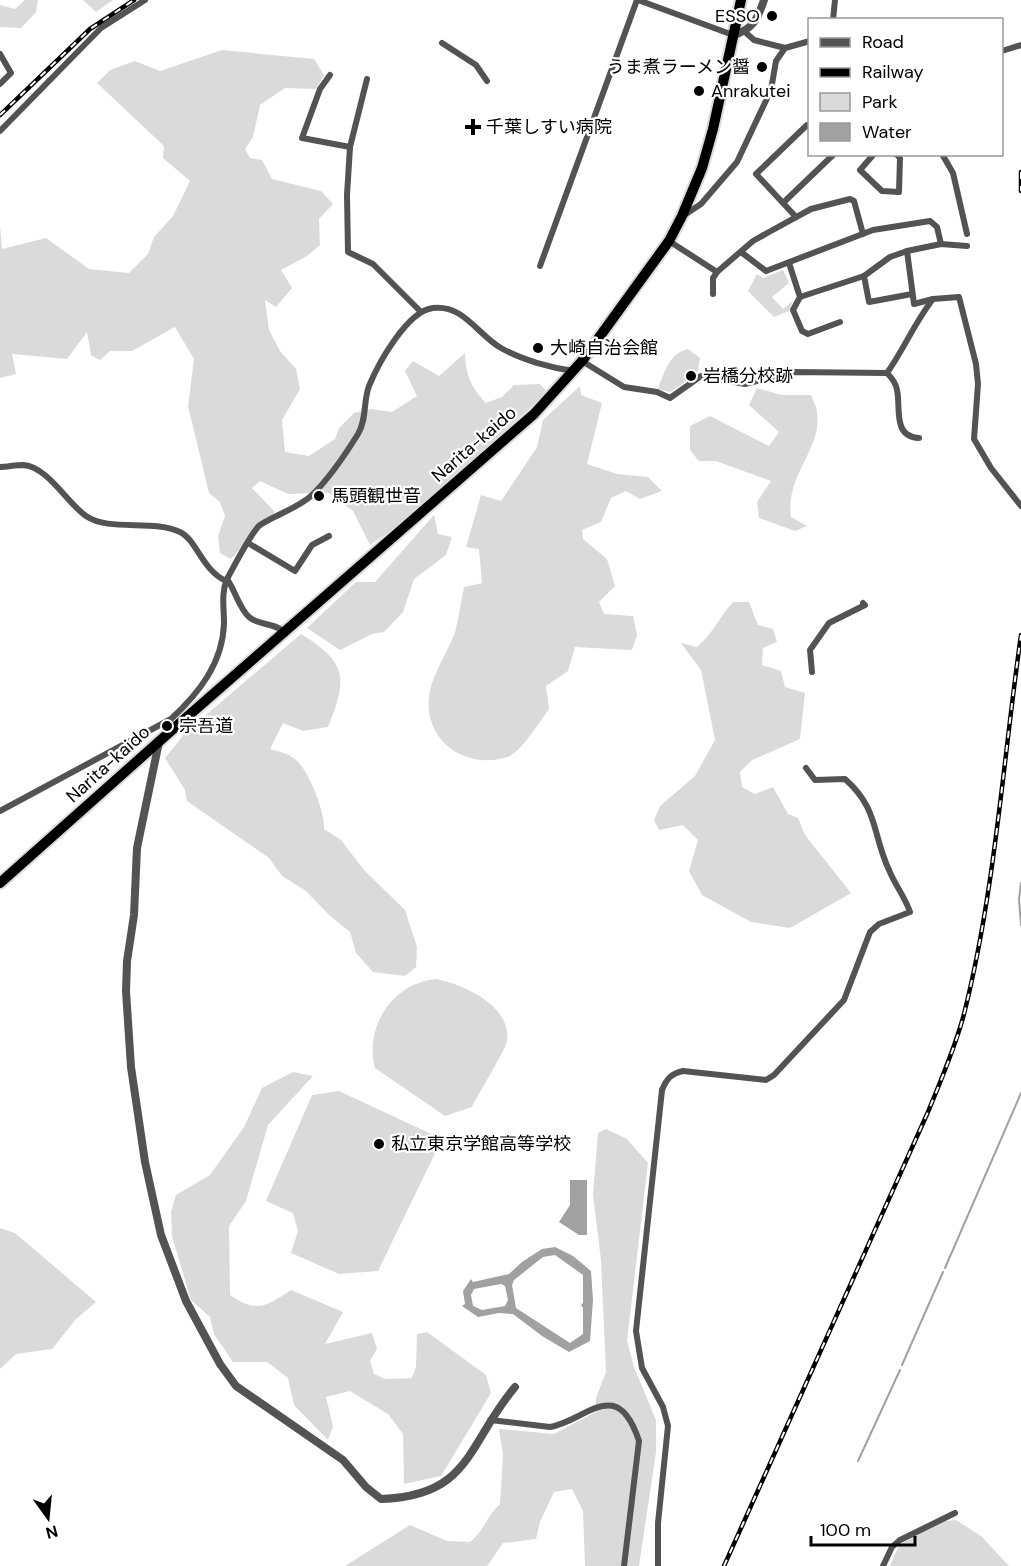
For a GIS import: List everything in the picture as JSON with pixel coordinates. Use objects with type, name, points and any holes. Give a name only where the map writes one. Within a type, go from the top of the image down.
[{"type":"highway","name":"Narita-kaido","points":[[0,884],[160,740],[171,724],[284,632],[534,414],[575,371],[669,241],[682,216],[705,159],[741,0]]},
{"type":"street","points":[[0,131],[94,34],[145,0]]},
{"type":"street","points":[[540,266],[638,0],[733,35],[746,32],[758,18],[764,0]]},
{"type":"street","points":[[833,18],[835,0]]},
{"type":"street","points":[[746,32],[753,40],[785,48],[808,42]]},
{"type":"street","points":[[442,44],[476,65],[487,81]]},
{"type":"street","points":[[1003,51],[1021,45]]},
{"type":"street","points":[[682,216],[700,204],[737,162],[771,90],[776,61],[785,48]]},
{"type":"street","points":[[0,54],[11,73],[0,84]]},
{"type":"street","points":[[330,75],[320,88],[302,138],[350,147]]},
{"type":"street","points":[[367,79],[350,147],[347,195],[348,252],[373,264],[420,311]]},
{"type":"street","points":[[796,217],[756,174],[808,126]]},
{"type":"street","points":[[783,203],[832,156]]},
{"type":"street","points":[[872,156],[860,170],[882,191],[899,192],[898,156]]},
{"type":"street","points":[[943,156],[953,173],[967,234]]},
{"type":"street","points":[[713,294],[713,278],[717,272],[753,241],[811,209],[850,199],[856,204],[864,234]]},
{"type":"street","points":[[741,252],[766,271],[885,226],[930,221],[937,227],[941,244]]},
{"type":"street","points":[[669,241],[717,272]]},
{"type":"street","points":[[840,322],[808,334],[802,331],[793,310],[800,297],[864,276],[890,257],[941,244],[967,246]]},
{"type":"street","points":[[907,251],[914,304],[933,299],[959,297],[976,364],[978,384],[974,439],[991,468],[1021,506]]},
{"type":"street","points":[[789,263],[800,297]]},
{"type":"street","points":[[864,276],[869,302],[912,294]]},
{"type":"street","points":[[887,373],[933,299]]},
{"type":"street","points":[[0,811],[171,724],[192,700],[221,654],[224,623],[222,606],[227,580],[248,543],[258,526],[289,512],[312,495],[343,456],[360,432],[369,387],[394,342],[410,319],[420,311],[431,308],[448,309],[469,320],[487,339],[502,349],[553,367],[575,371]]},
{"type":"street","points":[[582,362],[624,387],[657,392],[670,398],[700,376],[745,384],[794,372],[887,373]]},
{"type":"street","points":[[887,373],[897,388],[897,419],[906,432],[913,438],[919,438]]},
{"type":"street","points":[[0,467],[25,465],[36,470],[86,516],[99,522],[144,525],[181,532],[190,540],[206,566],[227,580],[243,610],[251,619],[277,625],[284,632]]},
{"type":"street","points":[[248,543],[295,571],[312,545],[329,536]]},
{"type":"street","points":[[812,672],[810,650],[830,623],[865,605],[863,603]]},
{"type":"street","points":[[160,740],[137,848],[134,915],[127,961],[126,991],[131,1066],[145,1162],[161,1235],[186,1301],[219,1364],[236,1386],[343,1460],[366,1487],[381,1499],[415,1495],[445,1482],[466,1462],[490,1419],[515,1387]]},
{"type":"street","points":[[658,1566],[658,1523],[668,1426],[663,1407],[642,1368],[636,1331],[662,1090],[666,1080],[672,1074],[683,1071],[766,1080],[774,1075],[844,1000],[870,932],[879,924],[910,912],[888,869],[877,831],[862,794],[845,779],[815,780],[806,768]]},
{"type":"street","points":[[490,1419],[550,1427],[559,1425],[596,1406],[607,1405],[621,1411],[635,1429],[639,1440],[624,1566]]},
{"type":"street","points":[[883,1566],[892,1547],[900,1540],[956,1513]]},
{"type":"green space","points":[[25,0],[38,0],[36,12],[21,28],[0,27],[0,5],[15,9]]},
{"type":"green space","points":[[83,0],[113,0],[96,12]]},
{"type":"green space","points":[[222,50],[314,59],[324,75],[316,89],[285,88],[260,105],[253,137],[245,149],[250,158],[262,160],[272,179],[321,191],[333,204],[319,219],[320,245],[307,256],[281,270],[292,288],[276,307],[265,300],[269,330],[280,351],[296,369],[300,389],[282,420],[285,452],[309,456],[335,439],[339,428],[354,413],[371,409],[392,412],[417,396],[405,371],[413,361],[439,376],[465,353],[470,380],[486,403],[502,397],[514,385],[540,384],[547,392],[412,516],[370,545],[353,511],[329,493],[288,494],[260,481],[252,488],[275,512],[231,559],[220,553],[218,536],[225,516],[220,502],[209,493],[188,406],[194,359],[175,327],[132,351],[110,351],[100,360],[91,355],[87,332],[67,359],[12,354],[16,374],[0,378],[0,226],[2,249],[46,238],[89,269],[129,273],[148,254],[154,237],[173,216],[190,181],[163,158],[164,146],[97,83],[110,70],[135,61],[160,71]]},
{"type":"green space","points":[[783,270],[789,283],[772,297],[783,309],[793,301],[789,311],[774,317],[748,291],[757,274],[763,278]]},
{"type":"green space","points":[[688,349],[700,358],[697,374],[670,392],[658,389],[672,359]]},
{"type":"green space","points":[[580,386],[581,395],[602,403],[587,464],[617,474],[648,477],[662,491],[640,499],[626,491],[611,498],[601,522],[582,530],[583,539],[607,559],[615,586],[599,602],[604,614],[633,616],[637,635],[632,650],[575,647],[568,671],[546,686],[549,709],[518,750],[507,757],[491,760],[461,755],[439,736],[432,723],[429,708],[430,691],[455,632],[464,587],[482,583],[479,549],[466,547],[481,495],[501,501],[537,447],[543,420]]},
{"type":"green space","points":[[757,388],[782,395],[811,395],[816,408],[817,426],[814,439],[793,488],[791,502],[791,517],[807,526],[795,531],[759,518],[757,502],[771,481],[716,461],[699,461],[690,450],[690,426],[710,416],[769,446],[779,432],[749,405]]},
{"type":"green space","points":[[434,515],[438,534],[452,537],[446,555],[414,579],[403,612],[384,632],[372,634],[340,650],[307,628],[356,582],[375,582]]},
{"type":"green space","points":[[733,602],[749,602],[758,625],[773,629],[777,642],[763,648],[762,665],[781,671],[785,687],[805,693],[800,739],[752,760],[740,772],[742,787],[755,794],[773,787],[788,814],[798,818],[805,835],[851,893],[790,928],[751,922],[702,895],[689,871],[698,840],[683,825],[659,830],[654,820],[660,806],[695,776],[715,740],[701,670],[681,643],[697,647]]},
{"type":"green space","points":[[301,634],[327,653],[335,663],[339,673],[339,696],[328,727],[303,731],[283,723],[270,749],[287,754],[298,762],[314,790],[322,812],[324,829],[341,840],[364,870],[405,910],[417,947],[416,967],[405,976],[373,972],[356,953],[350,932],[328,914],[306,891],[282,876],[269,858],[187,801],[185,790],[165,758],[186,732]]},
{"type":"green space","points":[[436,979],[471,991],[494,1007],[502,1017],[507,1041],[472,1107],[445,1116],[375,1068],[373,1052],[378,1022],[385,1009],[407,989],[421,982]]},
{"type":"green space","points":[[293,1072],[313,1076],[268,1125],[246,1201],[229,1226],[230,1295],[247,1304],[261,1306],[291,1290],[343,1312],[325,1344],[372,1333],[377,1349],[370,1361],[374,1374],[385,1379],[412,1378],[416,1367],[417,1334],[427,1332],[486,1375],[491,1393],[441,1476],[404,1484],[403,1434],[388,1414],[350,1391],[326,1397],[333,1426],[328,1440],[294,1405],[288,1378],[267,1362],[233,1362],[214,1334],[210,1317],[191,1300],[172,1236],[171,1212],[176,1195],[210,1175],[244,1127],[262,1088]]},
{"type":"green space","points":[[339,1091],[442,1139],[378,1271],[339,1274],[291,1253],[298,1231],[293,1213],[266,1201],[312,1095]]},
{"type":"green space","points":[[606,1129],[627,1139],[648,1163],[627,1341],[634,1367],[656,1420],[656,1452],[639,1566],[585,1566],[583,1511],[572,1489],[554,1492],[540,1522],[536,1539],[503,1543],[487,1566],[345,1566],[410,1525],[447,1541],[470,1542],[500,1504],[503,1455],[499,1429],[554,1434],[596,1412],[596,1398],[606,1372],[601,1260],[593,1195],[598,1133]]},
{"type":"green space","points":[[0,1228],[15,1233],[96,1302],[76,1319],[52,1349],[16,1354],[0,1369]]},
{"type":"green space","points":[[956,1520],[981,1536],[1009,1566],[890,1566],[899,1545],[936,1522]]},
{"type":"water","points":[[570,1180],[587,1180],[587,1235],[579,1235],[559,1222],[570,1205]]},
{"type":"water","points":[[555,1247],[573,1256],[591,1271],[593,1300],[590,1341],[569,1352],[542,1336],[513,1314],[499,1313],[478,1317],[462,1306],[465,1304],[463,1291],[471,1279],[473,1282],[509,1274],[542,1249]],"holes":[[[555,1255],[583,1275],[583,1303],[581,1305],[583,1334],[570,1343],[516,1308],[512,1285],[514,1280],[543,1257]],[[501,1284],[505,1286],[508,1300],[505,1306],[482,1310],[473,1306],[471,1295],[474,1289]]]},
{"type":"waterway","points":[[1021,883],[1019,899],[1021,925]]},
{"type":"waterway","points":[[945,1268],[1021,1093]]},
{"type":"waterway","points":[[902,1365],[943,1272]]},
{"type":"waterway","points":[[858,1461],[900,1370]]},
{"type":"railway","points":[[0,115],[90,29],[134,0]]},
{"type":"railway","points":[[1021,172],[1021,191]]},
{"type":"railway","points":[[724,1566],[928,1112],[948,1064],[960,1027],[975,968],[991,873],[1021,635]]},
{"type":"place","name":"ESSO","points":[[772,16]]},
{"type":"place","name":"うま煮ラーメン醤","points":[[762,67]]},
{"type":"place","name":"Anrakutei","points":[[699,91]]},
{"type":"place","name":"千葉しすい病院","points":[[473,127]]},
{"type":"place","name":"大崎自治会館","points":[[538,348]]},
{"type":"place","name":"岩橋分校跡","points":[[691,376]]},
{"type":"place","name":"馬頭観世音","points":[[319,496]]},
{"type":"place","name":"宗吾道","points":[[167,726]]},
{"type":"place","name":"私立東京学館高等学校","points":[[379,1144]]}]
